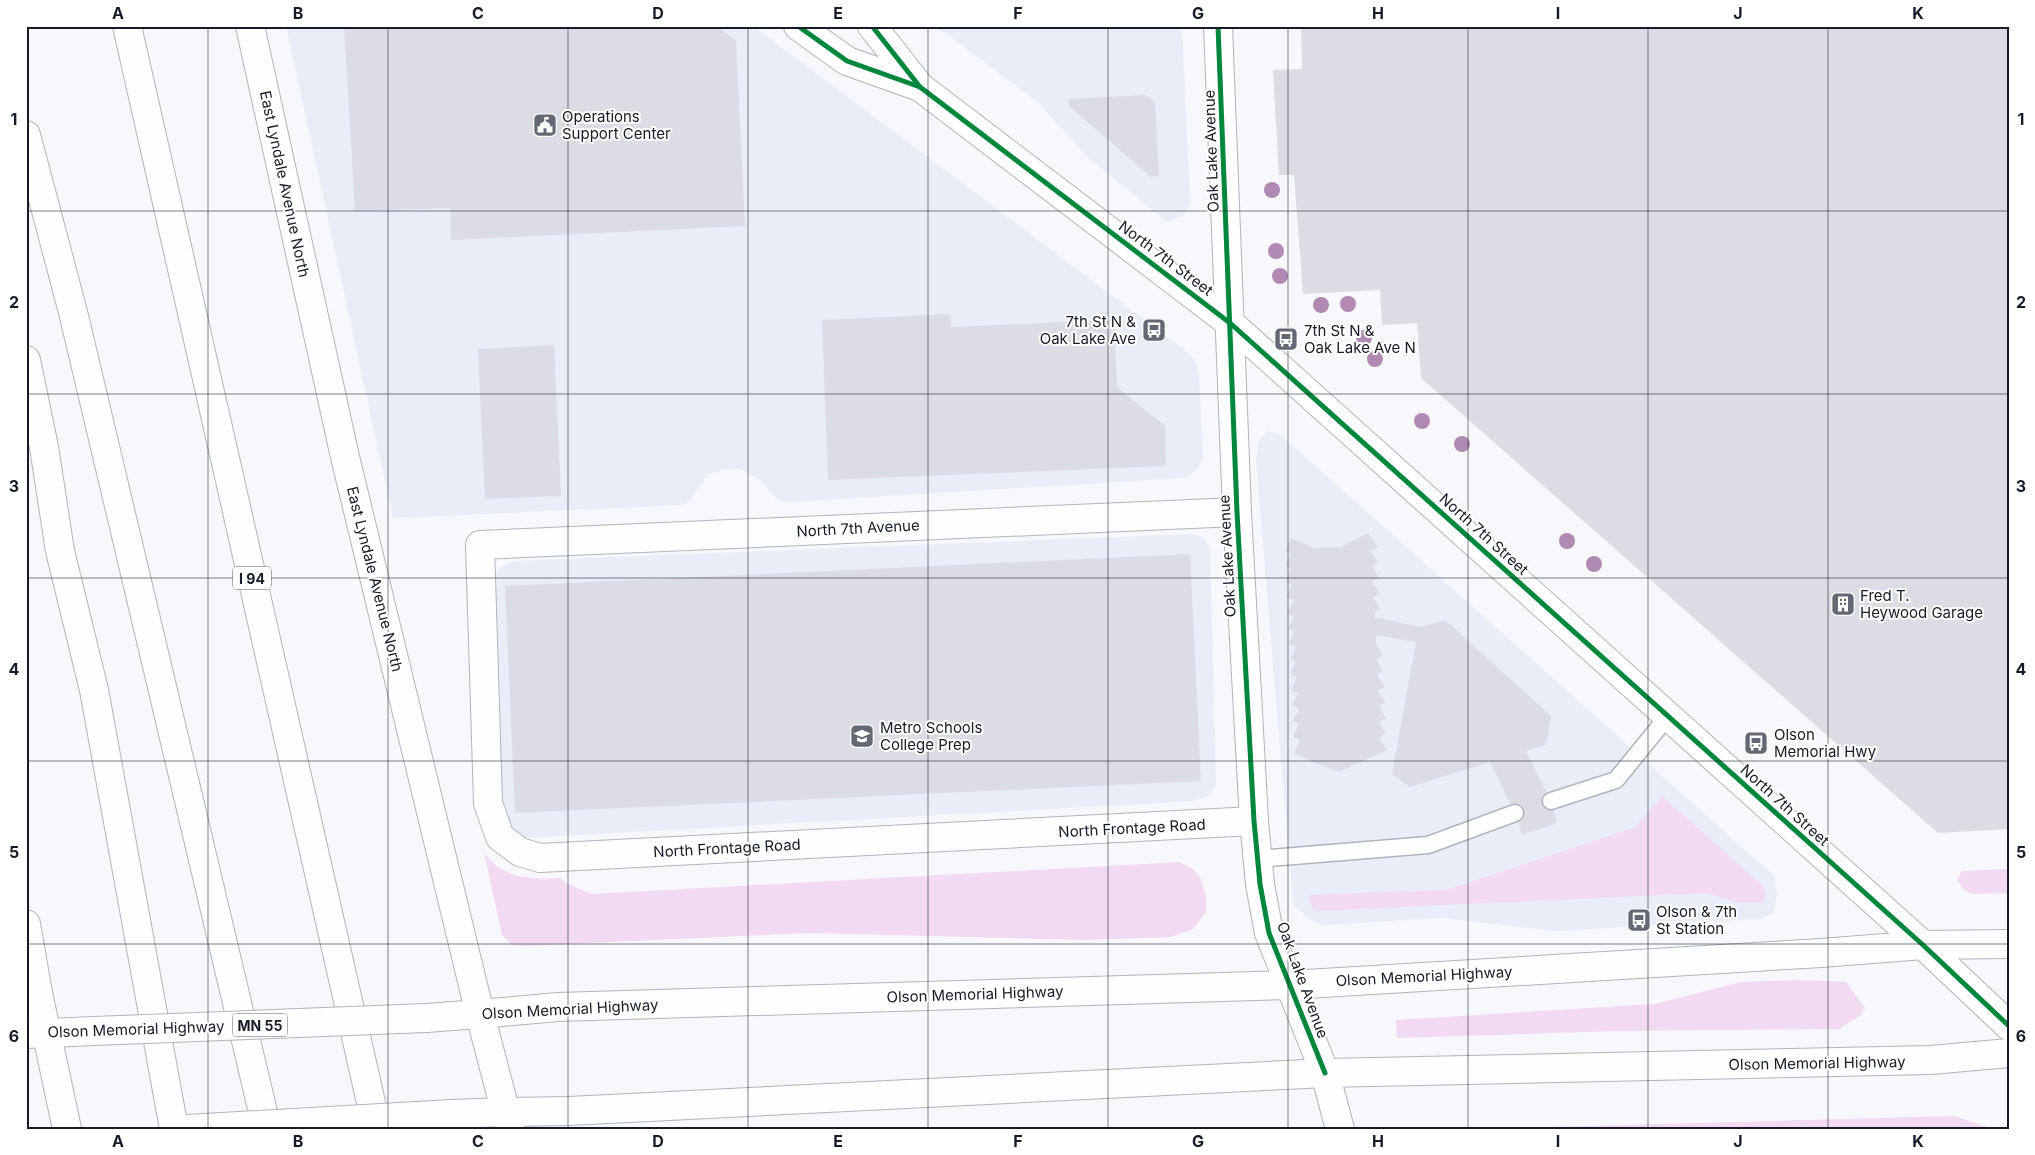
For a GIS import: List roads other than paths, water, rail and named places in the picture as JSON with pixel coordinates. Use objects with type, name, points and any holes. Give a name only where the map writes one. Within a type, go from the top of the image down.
[{"type":"main road","name":"I 94","points":[[127,26],[377,1129]]},
{"type":"main road","name":"East Lyndale Avenue North","points":[[250,26],[345,457],[507,1120]]},
{"type":"main road","name":"North 7th Street","points":[[798,26],[847,61],[920,87]]},
{"type":"main road","name":"North 7th Street","points":[[872,26],[920,87],[1230,322],[1923,945],[2009,1026]]},
{"type":"main road","name":"Oak Lake Avenue","points":[[1218,26],[1237,512],[1254,821],[1260,884],[1269,933],[1324,1073],[1340,1129]]},
{"type":"main road","points":[[26,135],[73,312],[268,1129]]},
{"type":"main road","points":[[26,360],[44,447],[60,551],[94,690],[174,1129]]},
{"type":"main road","name":"North 7th Avenue","points":[[480,545],[1237,512]]},
{"type":"main road","name":"North Frontage Road","points":[[480,545],[488,803],[500,837],[520,852],[540,858],[1254,821]]},
{"type":"main road","points":[[26,924],[36,1033],[67,1129]]},
{"type":"main road","name":"Olson Memorial Highway","points":[[36,1033],[426,1018],[558,1007],[1290,985],[1821,953],[1923,945],[2009,944]]},
{"type":"main road","name":"Olson Memorial Highway","points":[[187,1129],[451,1114],[507,1120],[599,1109],[1324,1073],[1931,1060],[2009,1053]]},
{"type":"lane","points":[[1551,801],[1616,780],[1668,716]]},
{"type":"lane","points":[[1258,859],[1428,845],[1515,813]]},
{"type":"place","name":"Operations Support Center","points":[[545,125]]},
{"type":"place","name":"7th St N & Oak Lake Ave","points":[[1154,330]]},
{"type":"place","name":"7th St N & Oak Lake Ave N","points":[[1286,339]]},
{"type":"place","name":"Fred T. Heywood Garage","points":[[1843,604]]},
{"type":"place","name":"Metro Schools College Prep","points":[[862,736]]},
{"type":"place","name":"Olson Memorial Hwy","points":[[1756,743]]},
{"type":"place","name":"Olson & 7th St Station","points":[[1639,920]]}]
